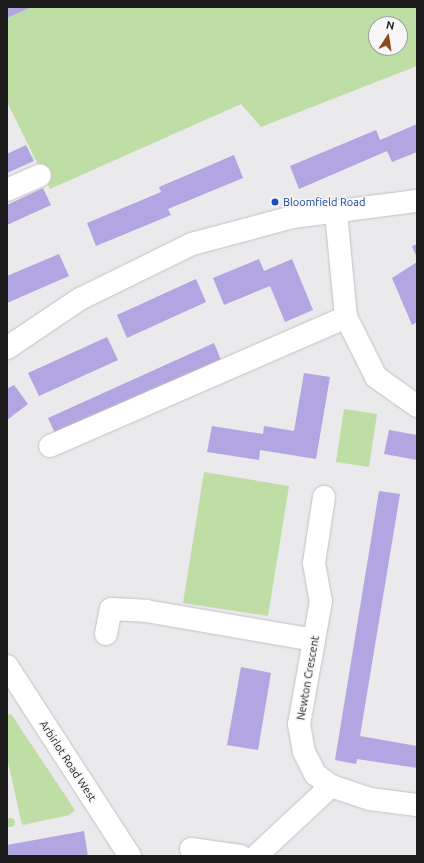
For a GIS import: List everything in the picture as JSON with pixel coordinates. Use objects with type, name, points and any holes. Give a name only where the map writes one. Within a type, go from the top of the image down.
[{"type":"street","points":[[7,190],[40,175]]},
{"type":"street","points":[[7,348],[80,298],[192,244],[293,217],[336,213],[417,201]]},
{"type":"street","points":[[336,213],[346,317],[376,377],[417,406]]},
{"type":"street","points":[[50,446],[346,317]]},
{"type":"street","name":"Newton Crescent","points":[[324,497],[314,563],[321,601],[299,724],[304,752],[315,774],[331,786],[370,799],[417,805]]},
{"type":"street","points":[[106,634],[111,609],[146,611],[314,640]]},
{"type":"street","name":"Arbirlot Road West","points":[[7,666],[130,856]]},
{"type":"street","points":[[256,856],[331,786]]},
{"type":"street","points":[[191,849],[241,856]]},
{"type":"green space","points":[[32,7],[417,7],[417,66],[261,127],[241,104],[50,189],[7,102],[7,18]]},
{"type":"green space","points":[[344,409],[377,414],[369,467],[336,462]]},
{"type":"green space","points":[[204,472],[289,486],[268,616],[183,603]]},
{"type":"green space","points":[[11,714],[75,810],[69,815],[23,825],[7,757],[7,715]]},
{"type":"green space","points":[[10,817],[15,822],[10,827],[5,822]]},
{"type":"building","points":[[7,7],[32,7],[7,18]]},
{"type":"building","points":[[417,124],[417,152],[392,162],[387,151],[299,189],[290,166],[376,130],[380,140]]},
{"type":"building","points":[[26,145],[34,161],[7,173],[7,154]]},
{"type":"building","points":[[234,155],[243,178],[168,209],[171,215],[96,246],[87,223],[161,192],[159,187]]},
{"type":"building","points":[[43,188],[51,205],[7,225],[7,205]]},
{"type":"building","points":[[417,244],[417,258],[412,246]]},
{"type":"building","points":[[59,254],[69,276],[7,303],[7,276]]},
{"type":"building","points":[[259,259],[264,271],[292,259],[313,310],[285,322],[270,286],[224,305],[213,278]]},
{"type":"building","points":[[417,262],[417,322],[412,325],[392,278]]},
{"type":"building","points":[[196,279],[206,302],[127,338],[117,315]]},
{"type":"building","points":[[107,337],[118,360],[39,396],[28,373]]},
{"type":"building","points":[[214,343],[221,360],[56,435],[48,418]]},
{"type":"building","points":[[304,373],[330,377],[316,459],[260,450],[259,460],[207,452],[212,426],[263,434],[264,426],[294,431]]},
{"type":"building","points":[[14,385],[28,404],[7,420],[7,389]]},
{"type":"building","points":[[389,430],[417,435],[417,460],[384,454]]},
{"type":"building","points":[[379,491],[400,494],[360,736],[417,746],[417,768],[357,759],[356,764],[335,760]]},
{"type":"building","points":[[241,667],[271,673],[258,750],[227,745]]},
{"type":"building","points":[[84,831],[88,856],[7,856],[7,845]]},
{"type":"place","name":"Bloomfield Road","points":[[275,202]]}]
